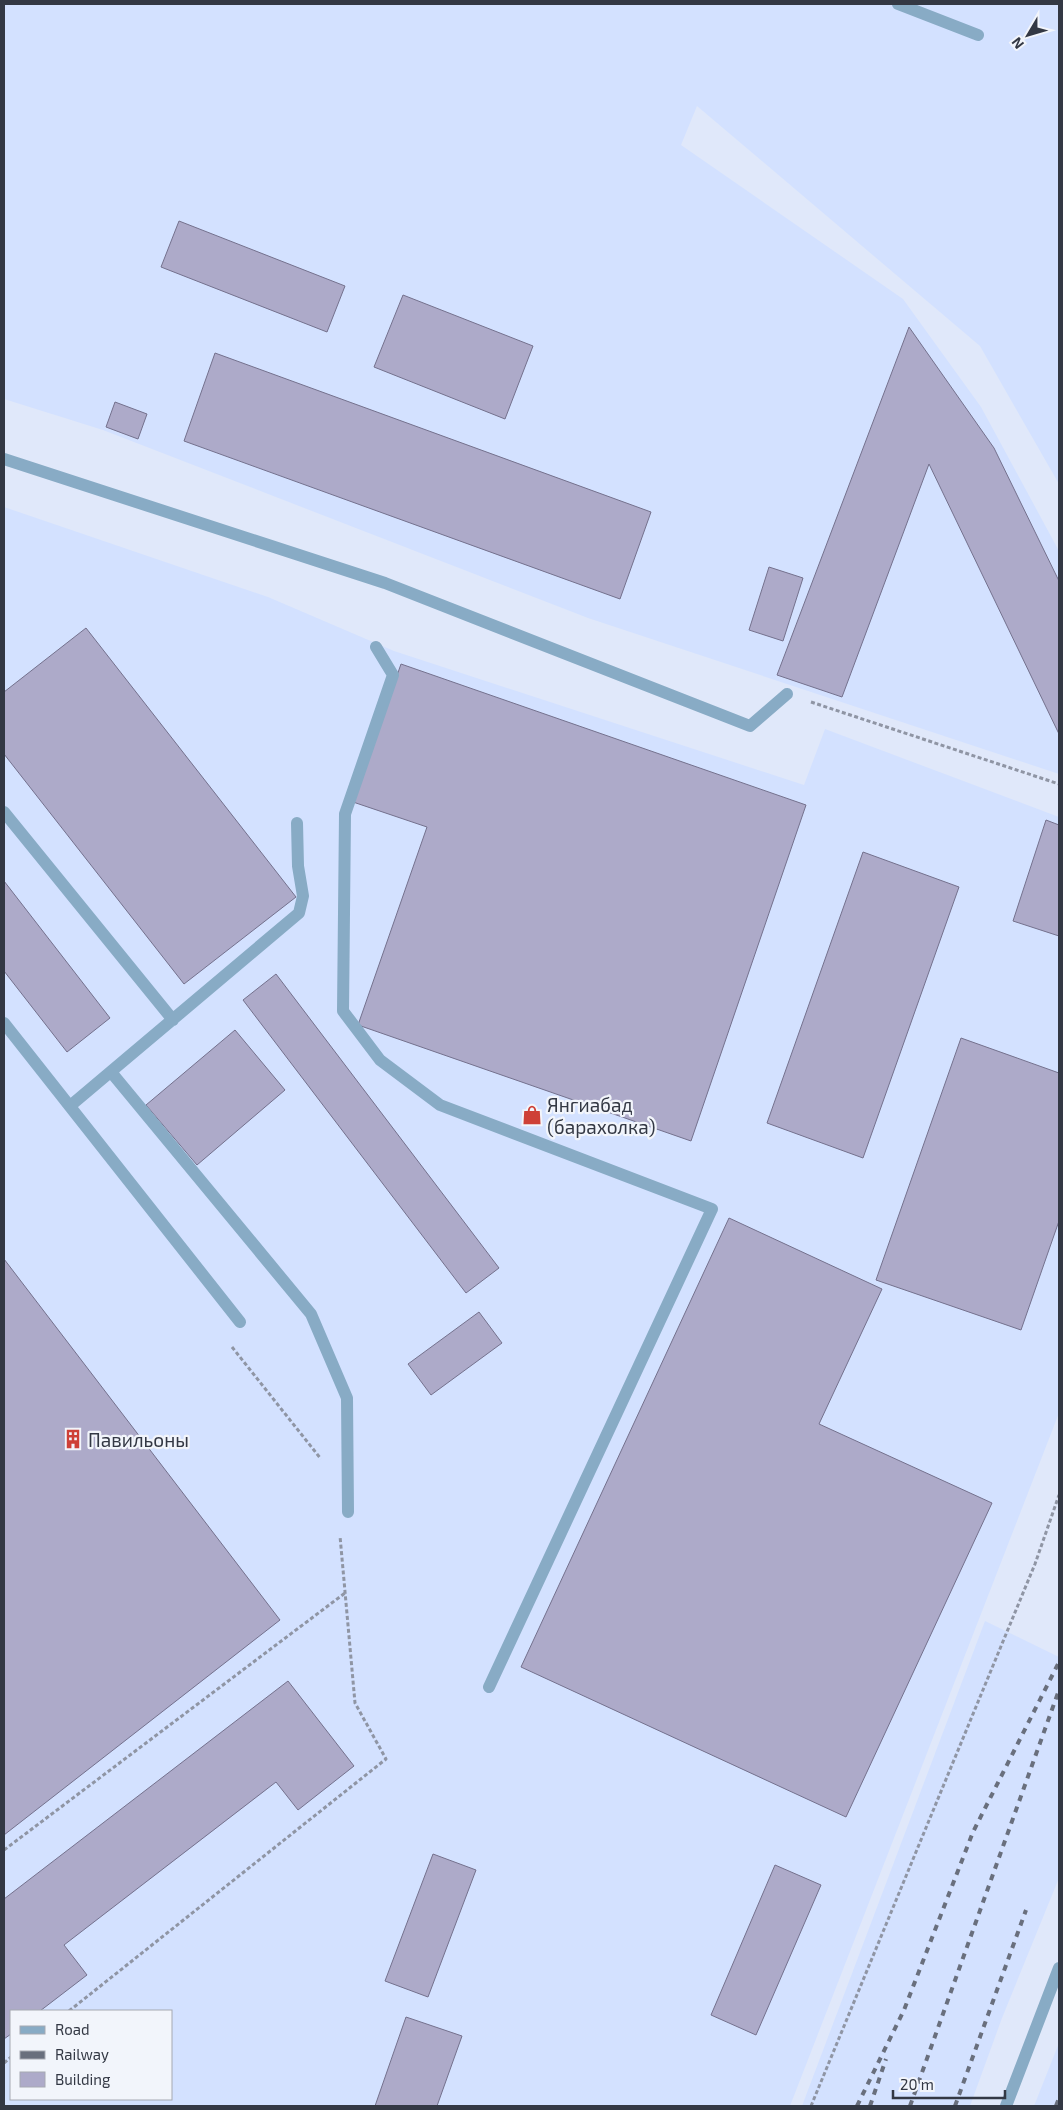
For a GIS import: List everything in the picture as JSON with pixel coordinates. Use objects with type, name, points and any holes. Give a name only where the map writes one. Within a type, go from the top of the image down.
[{"type":"street","points":[[898,4],[978,35]]},
{"type":"street","points":[[4,459],[385,584],[750,726],[787,694]]},
{"type":"street","points":[[376,647],[393,675],[345,814],[343,1011],[380,1060],[440,1105],[712,1209],[489,1687]]},
{"type":"street","points":[[4,812],[173,1020]]},
{"type":"street","points":[[70,1106],[299,913],[303,896],[298,866],[297,822]]},
{"type":"street","points":[[4,1023],[240,1322]]},
{"type":"street","points":[[111,1072],[311,1314],[347,1398],[348,1512]]},
{"type":"street","points":[[1006,2106],[1059,1968]]},
{"type":"path","points":[[787,694],[1059,784]]},
{"type":"path","points":[[231,1345],[323,1461]]},
{"type":"path","points":[[810,2106],[1031,1573],[1059,1495]]},
{"type":"path","points":[[70,2010],[386,1759],[355,1704],[340,1535]]},
{"type":"path","points":[[4,1850],[345,1593]]},
{"type":"shaded area","points":[[4,4],[1059,4],[1059,484],[980,346],[697,106],[681,145],[903,299],[981,407],[1059,551],[1059,774],[588,618],[103,430],[4,399]]},
{"type":"shaded area","name":"Янгиабад (барахолка)","points":[[4,507],[268,597],[394,651],[804,785],[825,729],[1059,817],[1059,1413],[790,2106],[4,2106]]},
{"type":"shaded area","points":[[985,1621],[1059,1657],[1059,1878],[1002,2018],[970,2106],[802,2106]]},
{"type":"shaded area","points":[[1059,2043],[1059,2106],[1034,2106]]},
{"type":"building","points":[[179,221],[345,286],[327,332],[161,267]]},
{"type":"building","points":[[403,295],[533,346],[505,419],[374,367]]},
{"type":"building","points":[[909,327],[994,448],[1059,581],[1059,734],[929,464],[842,697],[777,675]]},
{"type":"building","points":[[215,353],[651,512],[620,599],[184,441]]},
{"type":"building","points":[[115,402],[147,414],[138,439],[106,427]]},
{"type":"building","points":[[769,567],[803,578],[783,641],[749,630]]},
{"type":"building","points":[[86,628],[296,897],[184,984],[4,754],[4,692]]},
{"type":"building","points":[[401,664],[806,805],[691,1141],[358,1025],[427,827],[353,802]]},
{"type":"building","points":[[1046,820],[1059,825],[1059,936],[1013,921]]},
{"type":"building","points":[[863,852],[959,887],[863,1158],[767,1123]]},
{"type":"building","points":[[4,881],[110,1018],[67,1052],[4,971]]},
{"type":"building","points":[[276,974],[499,1268],[466,1293],[243,1000]]},
{"type":"building","points":[[235,1030],[285,1090],[197,1165],[146,1105]]},
{"type":"building","points":[[961,1038],[1059,1073],[1059,1221],[1021,1330],[876,1280]]},
{"type":"building","points":[[729,1218],[882,1289],[819,1424],[992,1503],[846,1817],[521,1667]]},
{"type":"building","name":"Павильоны","points":[[4,1259],[280,1620],[4,1835]]},
{"type":"building","points":[[479,1312],[502,1343],[431,1395],[408,1364]]},
{"type":"building","points":[[288,1681],[354,1766],[298,1810],[276,1782],[64,1945],[87,1975],[41,2010],[10,2010],[10,2035],[4,2039],[4,1899]]},
{"type":"building","points":[[433,1854],[476,1870],[428,1997],[385,1981]]},
{"type":"building","points":[[775,1865],[821,1885],[756,2035],[711,2015]]},
{"type":"building","points":[[406,2017],[462,2036],[437,2106],[375,2106]]},
{"type":"railway","points":[[857,2106],[904,2010],[973,1832],[1059,1662]]},
{"type":"railway","points":[[910,2106],[1059,1690]]},
{"type":"railway","points":[[955,2106],[1026,1910]]},
{"type":"railway","points":[[870,2106],[886,2059]]},
{"type":"railway","points":[[1056,2106],[1059,2098]]},
{"type":"place","name":"Янгиабад (барахолка)","points":[[532,1115]]},
{"type":"place","name":"Павильоны","points":[[73,1439]]}]
